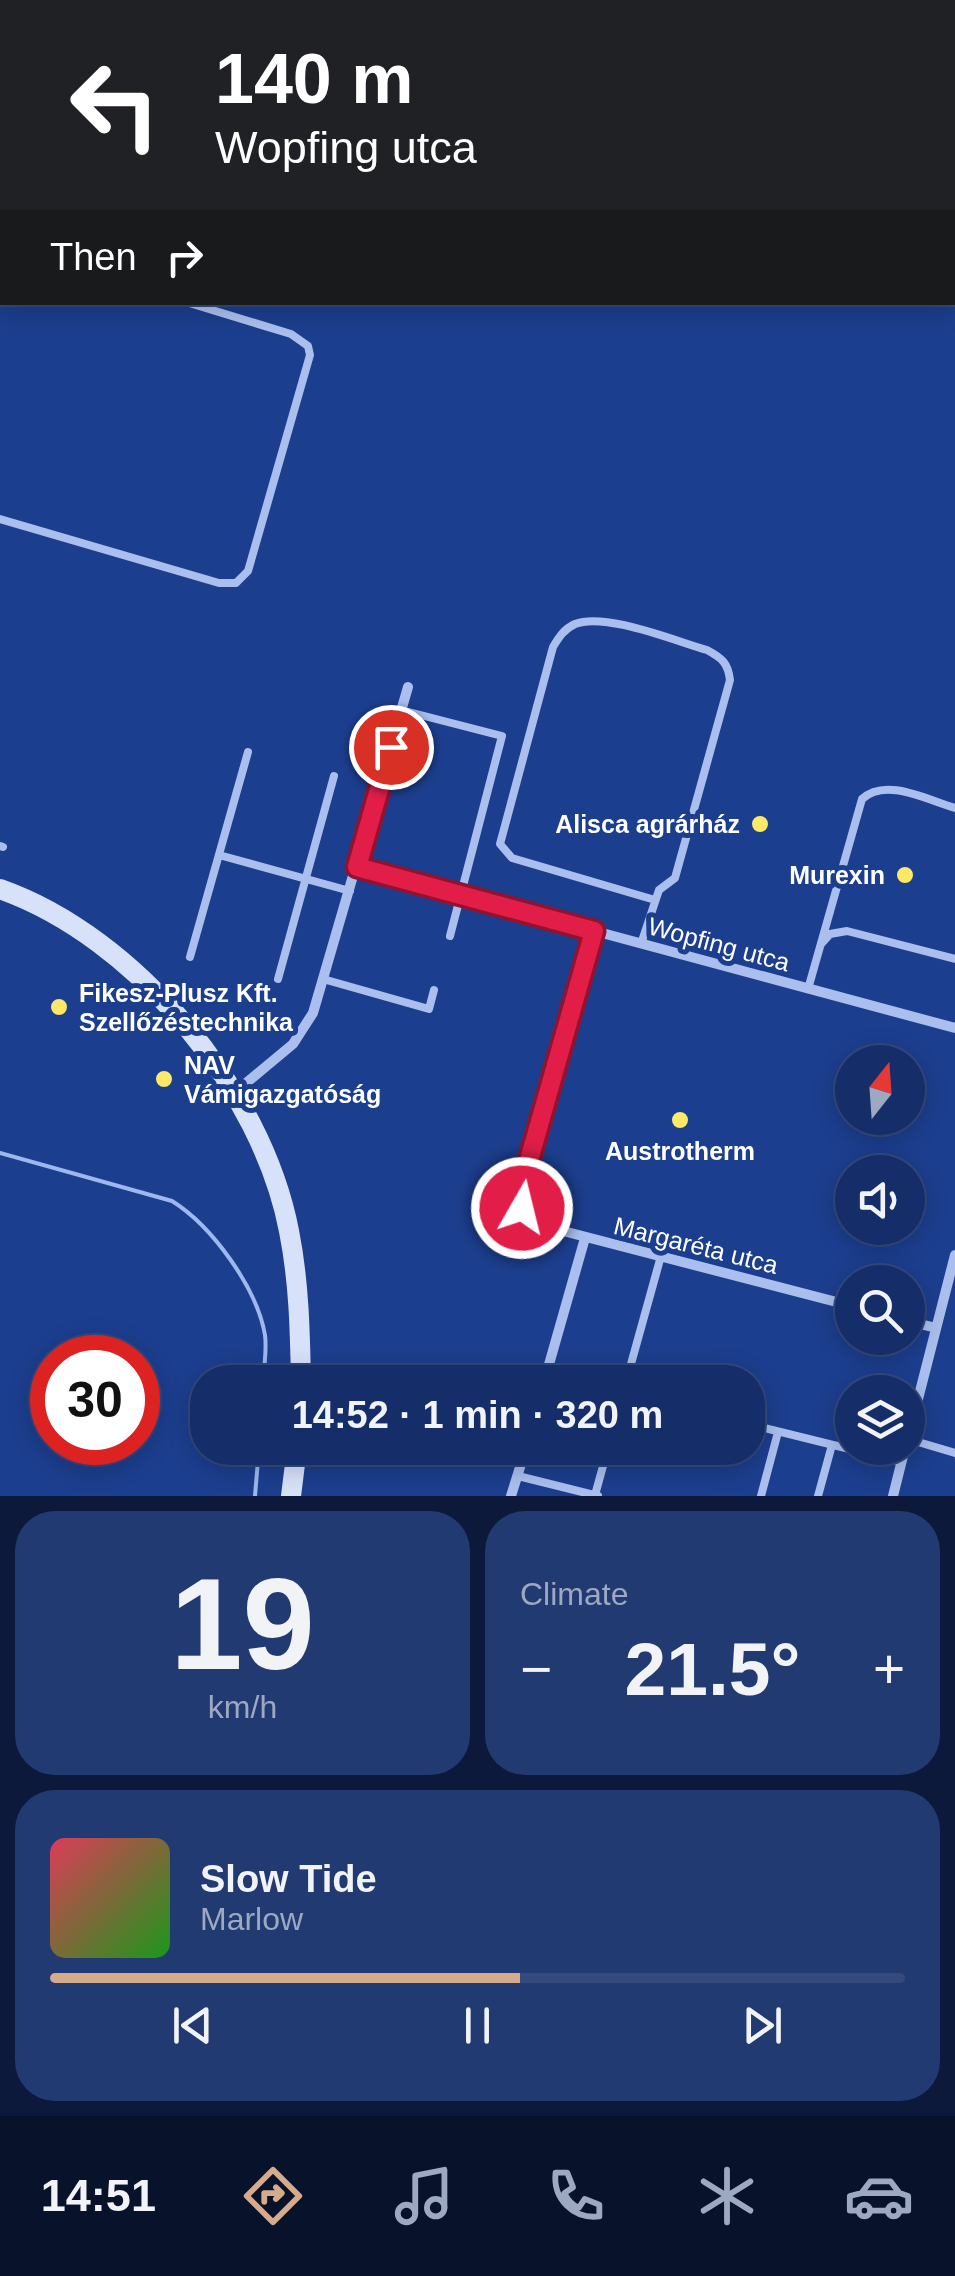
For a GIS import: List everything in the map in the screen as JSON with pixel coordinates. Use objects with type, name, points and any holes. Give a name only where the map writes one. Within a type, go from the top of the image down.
[{"type":"main road","points":[[0,890],[59,915],[112,952],[189,1029],[234,1093],[256,1132],[288,1226],[299,1292],[301,1365]]},
{"type":"main road","points":[[292,1496],[295,1465]]},
{"type":"street","points":[[234,1093],[293,1044],[313,1013],[408,687]]},
{"type":"street","name":"Wopfing utca","points":[[357,867],[955,1028]]},
{"type":"street","name":"Margaréta utca","points":[[594,931],[524,1178],[522,1208],[540,1225],[835,1302]]},
{"type":"street","points":[[549,1365],[586,1238]]},
{"type":"street","points":[[924,1375],[955,1255]]},
{"type":"street","points":[[925,1325],[936,1328]]},
{"type":"street","points":[[512,1496],[521,1465]]},
{"type":"street","points":[[893,1496],[901,1465]]},
{"type":"lane","points":[[0,519],[219,584],[236,583],[248,572],[310,354],[308,346],[292,334],[196,305]]},
{"type":"lane","points":[[642,944],[656,900],[659,890],[675,878],[730,680],[728,668],[721,658],[707,650],[604,621],[578,623],[561,634],[553,647],[500,844],[512,858],[656,900]]},
{"type":"lane","points":[[401,710],[502,736],[450,936]]},
{"type":"lane","points":[[190,957],[248,752]]},
{"type":"lane","points":[[278,979],[334,776]]},
{"type":"lane","points":[[808,988],[862,799],[869,792],[884,788],[955,808]]},
{"type":"lane","points":[[219,854],[350,891]]},
{"type":"lane","points":[[819,948],[830,934],[847,931],[955,960]]},
{"type":"lane","points":[[323,979],[429,1009],[434,990]]},
{"type":"lane","points":[[631,1365],[661,1256]]},
{"type":"lane","points":[[765,1429],[835,1446]]},
{"type":"lane","points":[[762,1496],[778,1432]]},
{"type":"lane","points":[[925,1444],[955,1453]]},
{"type":"lane","points":[[818,1496],[832,1445]]},
{"type":"lane","points":[[518,1476],[597,1496],[604,1465]]},
{"type":"waterway","points":[[0,1153],[172,1201],[187,1212],[217,1242],[253,1298],[265,1335],[265,1365]]},
{"type":"waterway","points":[[255,1496],[258,1465]]},
{"type":"place","name":"Alisca agrárház","points":[[760,824]]},
{"type":"place","name":"Murexin","points":[[905,875]]},
{"type":"place","name":"Fikesz-Plusz Kft. Szellőzéstechnika","points":[[59,1007]]},
{"type":"place","name":"NAV Vámigazgatóság","points":[[164,1079]]},
{"type":"place","name":"Austrotherm","points":[[680,1120]]},
{"type":"route","points":[[391,747],[357,867],[594,931],[524,1178],[522,1208]]}]
